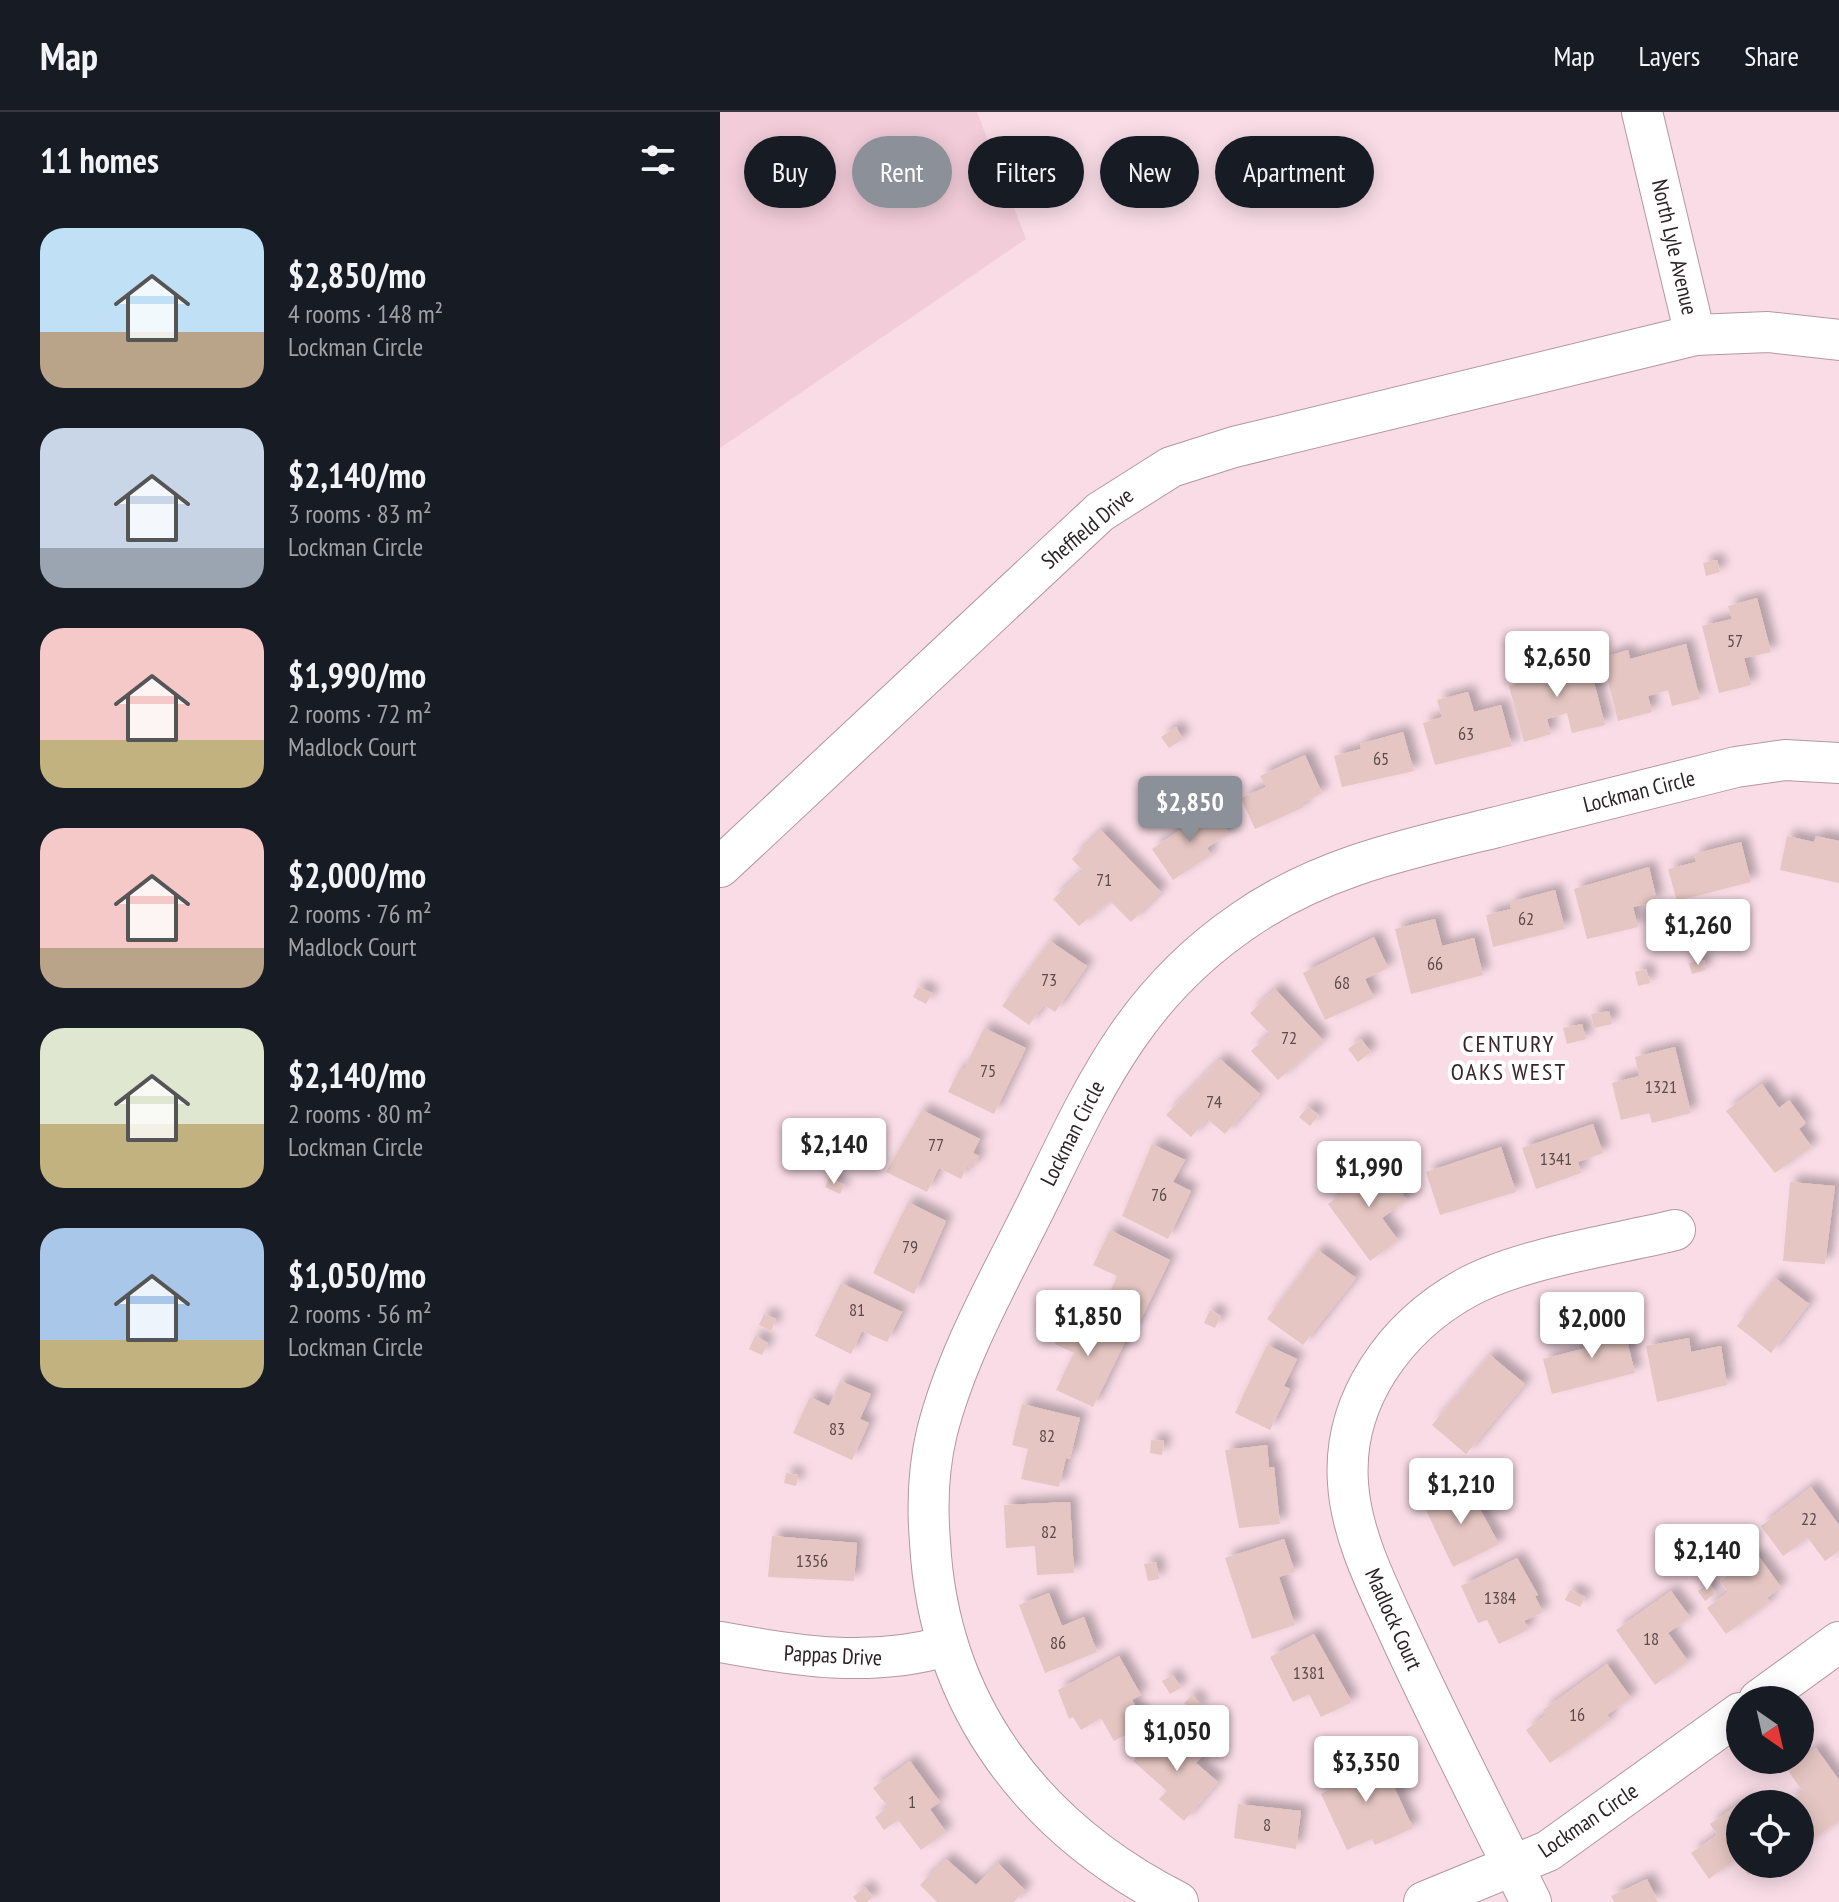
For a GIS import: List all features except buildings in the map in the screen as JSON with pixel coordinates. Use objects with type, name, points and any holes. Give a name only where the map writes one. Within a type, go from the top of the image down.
[{"type":"street","name":"North Lyle Avenue","points":[[1642,112],[1695,335],[1768,332],[1839,340]]},
{"type":"street","name":"Sheffield Drive","points":[[720,867],[1100,512],[1171,467],[1234,447],[1695,335]]},
{"type":"street","name":"Lockman Circle","points":[[1178,1902],[1113,1866],[1052,1815],[996,1745],[958,1680],[946,1646],[931,1568],[928,1485],[947,1399],[986,1307],[1107,1063],[1136,1021],[1177,974],[1262,907],[1343,868],[1736,767],[1785,760],[1839,763]]},
{"type":"street","name":"Madlock Court","points":[[1531,1902],[1426,1693],[1360,1542],[1348,1483],[1352,1422],[1378,1367],[1425,1315],[1468,1286],[1525,1266],[1675,1230]]},
{"type":"street","name":"Pappas Drive","points":[[720,1642],[784,1653],[872,1660],[910,1656],[946,1646]]},
{"type":"street","points":[[1778,1686],[1839,1642]]},
{"type":"street","name":"Lockman Circle","points":[[1424,1902],[1548,1851],[1726,1723]]},
{"type":"shaded area","points":[[720,112],[977,112],[986,136],[968,136],[968,208],[1014,208],[1026,239],[720,448]]},
{"type":"district","name":"CENTURY OAKS WEST","points":[[1509,1058]]}]
